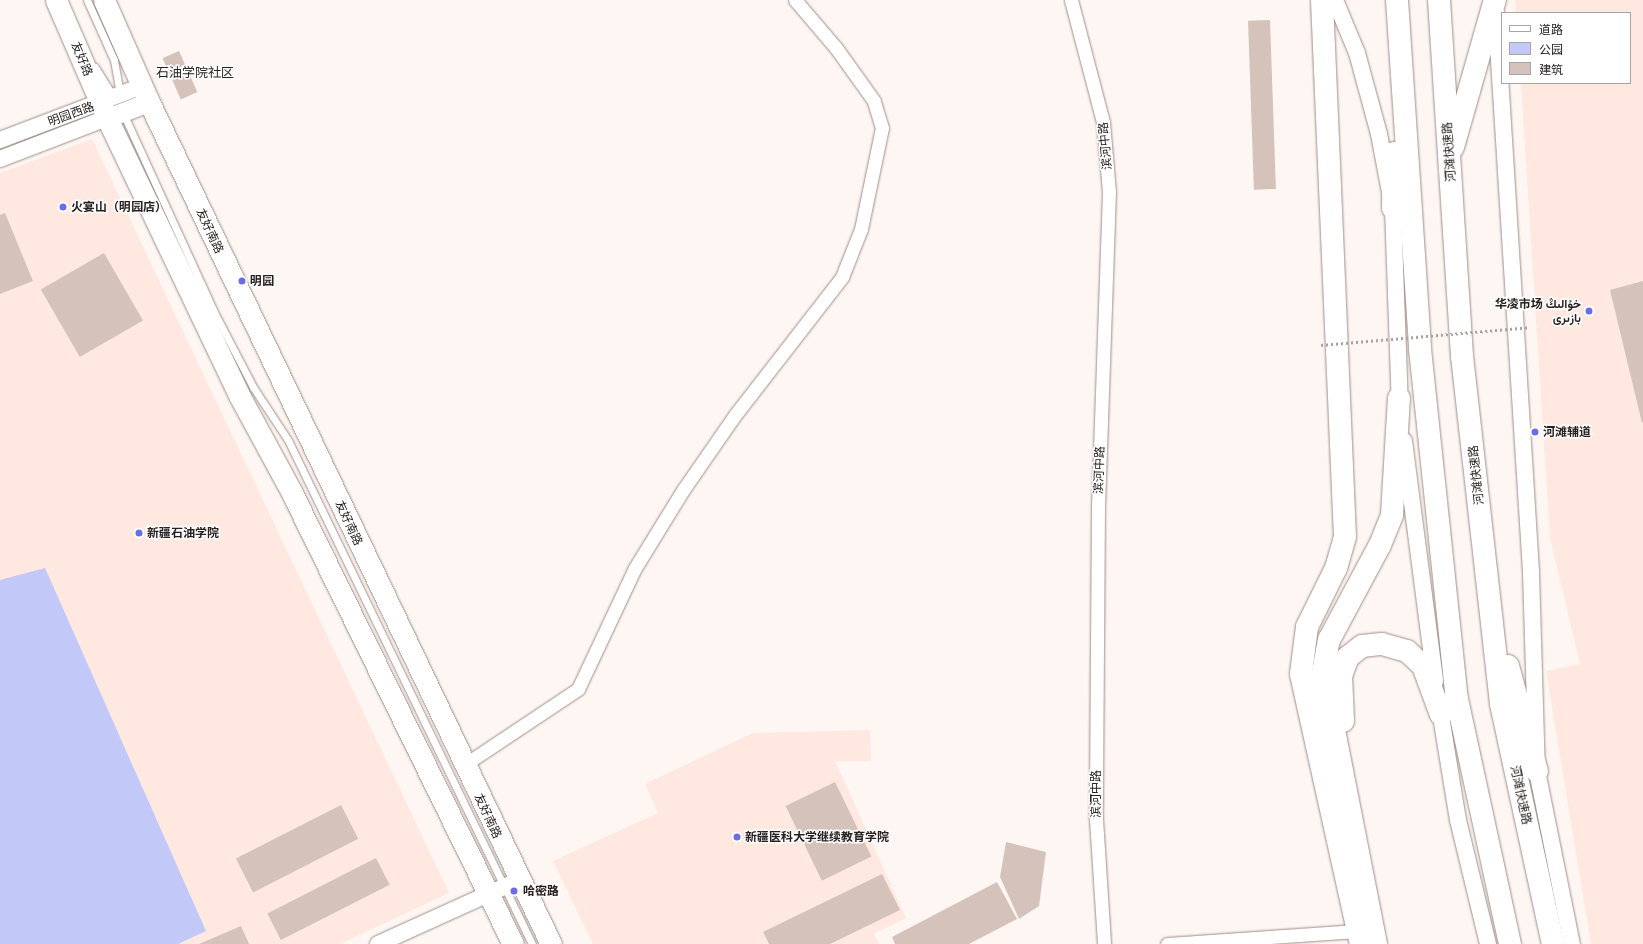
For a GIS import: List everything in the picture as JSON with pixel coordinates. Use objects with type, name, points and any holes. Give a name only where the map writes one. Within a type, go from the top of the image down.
[{"type":"highway","points":[[1322,0],[1345,537],[1336,568],[1307,626],[1301,674],[1359,938]]},
{"type":"highway","points":[[1397,0],[1420,349],[1456,699],[1510,944]]},
{"type":"highway","name":"河滩快速路","points":[[1439,0],[1462,356],[1476,464],[1501,704],[1553,944]]},
{"type":"highway","points":[[1449,160],[1495,0]]},
{"type":"highway","points":[[1393,208],[1400,58]]},
{"type":"highway","points":[[1389,944],[1338,726],[1323,673],[1329,640],[1380,545],[1392,515],[1399,398]]},
{"type":"highway","points":[[1479,495],[1488,580],[1537,771]]},
{"type":"highway","points":[[1376,944],[1338,726],[1341,676],[1348,657],[1362,646],[1382,644],[1407,651],[1423,666],[1441,715]]},
{"type":"main road","name":"友好路","points":[[56,0],[113,105]]},
{"type":"main road","points":[[104,0],[146,94],[113,105]]},
{"type":"main road","name":"友好南路","points":[[146,94],[464,765],[504,887],[513,944]]},
{"type":"main road","name":"友好南路","points":[[113,105],[240,397],[504,887],[551,944]]},
{"type":"street","points":[[464,765],[578,689],[635,568],[683,490],[735,415],[842,278],[861,229],[882,128],[870,95],[836,48],[794,0]]},
{"type":"street","name":"滨河中路","points":[[1071,0],[1104,122],[1109,192],[1098,512],[1096,819],[1104,944]]},
{"type":"street","points":[[1335,0],[1357,53],[1379,134],[1393,208],[1399,398],[1422,602],[1458,820],[1488,944]]},
{"type":"street","points":[[1495,0],[1531,572],[1537,771],[1572,944]]},
{"type":"street","name":"明园西路","points":[[0,140],[113,105]]},
{"type":"street","name":"明园西路","points":[[0,159],[113,105]]},
{"type":"street","points":[[378,944],[504,887]]},
{"type":"street","points":[[1167,944],[1359,938]]},
{"type":"lane","points":[[64,0],[87,54],[113,105]]},
{"type":"lane","points":[[87,0],[114,60],[113,105]]},
{"type":"lane","points":[[504,887],[532,944]]},
{"type":"path","points":[[1321,345],[1529,327]]},
{"type":"shaded area","name":"华凌市场 خۇالىڭ بازىرى","points":[[1515,0],[1643,0],[1643,944],[1591,944],[1546,671],[1580,664],[1550,538],[1521,84],[1631,84],[1631,12],[1516,12]]},
{"type":"shaded area","name":"新疆石油学院","points":[[92,139],[449,893],[340,944],[0,944],[0,173]]},
{"type":"shaded area","name":"新疆医科大学继续教育学院","points":[[870,730],[871,761],[835,761],[906,918],[874,934],[879,944],[593,944],[553,861],[658,813],[645,784],[753,733]]},
{"type":"green space","points":[[45,568],[206,931],[178,944],[0,944],[0,580]]},
{"type":"building","points":[[1270,20],[1276,189],[1254,190],[1248,21]]},
{"type":"building","points":[[179,51],[197,92],[181,99],[163,58]]},
{"type":"building","points":[[5,213],[33,281],[0,294],[0,215]]},
{"type":"building","points":[[104,253],[143,321],[80,357],[41,290]]},
{"type":"building","points":[[1643,281],[1643,422],[1642,423],[1610,290]]},
{"type":"building","points":[[835,782],[871,857],[822,881],[786,806]]},
{"type":"building","points":[[341,805],[358,839],[253,892],[236,859]]},
{"type":"building","points":[[1006,842],[1046,852],[1039,906],[1019,919],[1000,877]]},
{"type":"building","points":[[376,858],[390,885],[281,940],[267,913]]},
{"type":"building","points":[[882,874],[900,910],[830,944],[769,944],[763,932]]},
{"type":"building","points":[[997,882],[1017,919],[969,944],[895,944],[892,937]]},
{"type":"building","points":[[241,926],[249,944],[199,944]]},
{"type":"place","name":"火宴山（明园店）","points":[[63,207]]},
{"type":"place","name":"明园","points":[[242,281]]},
{"type":"place","name":"华凌市场 خۇالىڭ بازىرى","points":[[1589,311]]},
{"type":"place","name":"河滩辅道","points":[[1535,432]]},
{"type":"place","name":"新疆石油学院","points":[[139,533]]},
{"type":"place","name":"新疆医科大学继续教育学院","points":[[737,837]]},
{"type":"place","name":"哈密路","points":[[514,891]]},
{"type":"district","name":"石油学院社区","points":[[195,72]]}]
